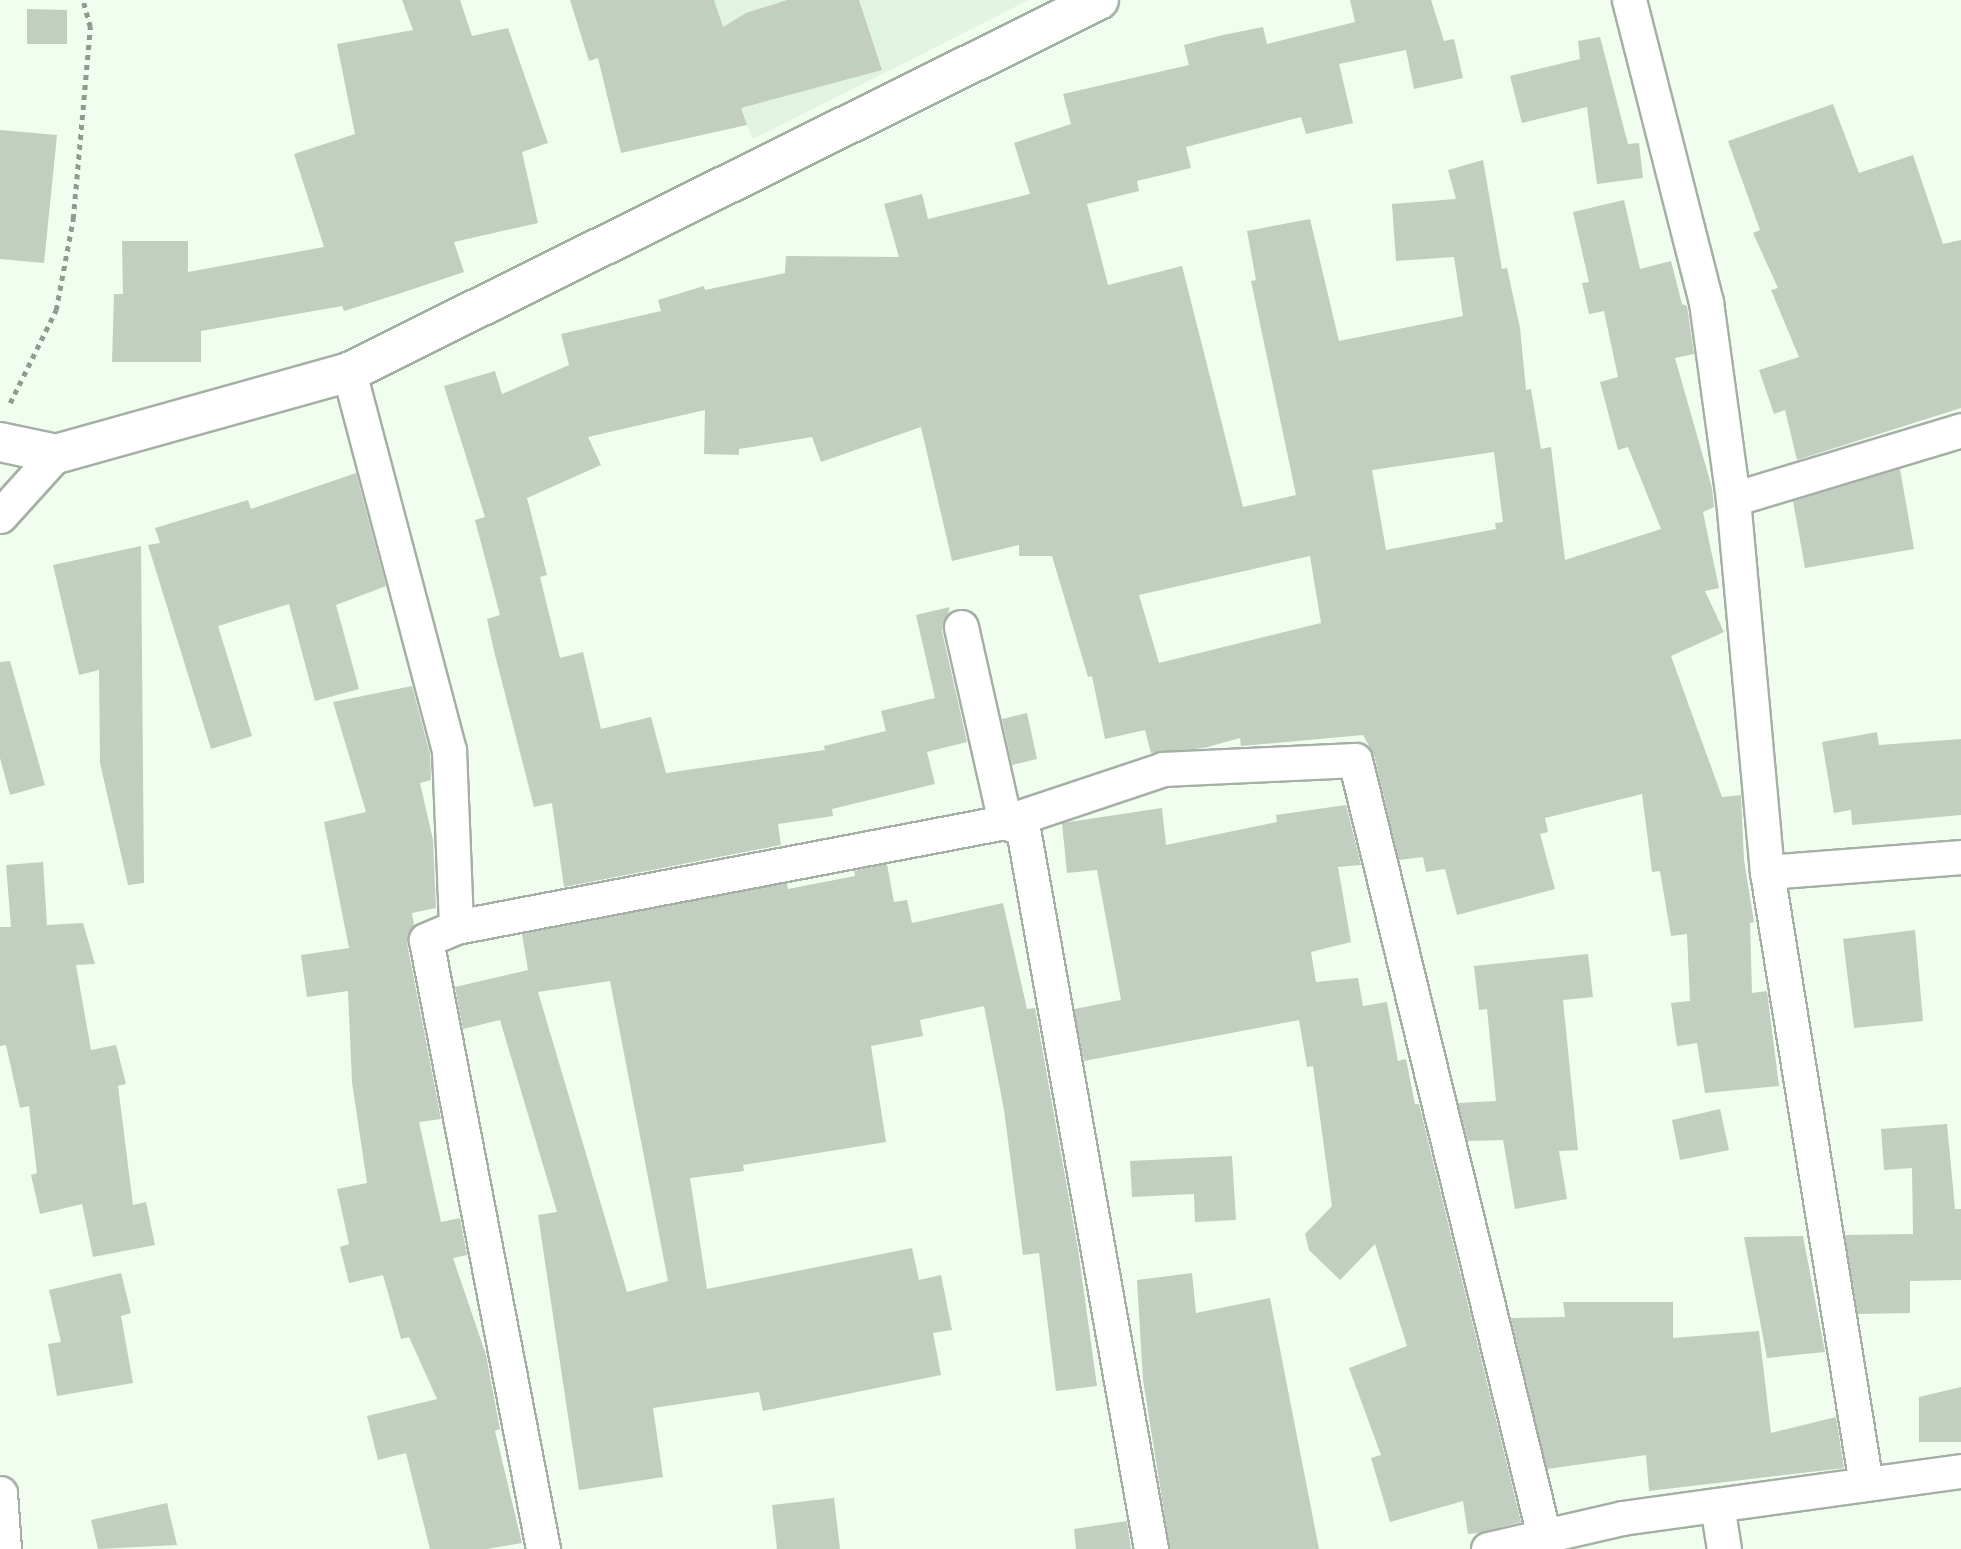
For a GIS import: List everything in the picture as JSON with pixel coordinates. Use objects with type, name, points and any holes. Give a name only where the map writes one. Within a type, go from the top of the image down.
[{"type":"main road","points":[[3,427],[56,454],[349,372],[1099,0]]},
{"type":"street","points":[[1629,0],[1706,302],[1733,499],[1767,872],[1866,1484]]},
{"type":"street","points":[[349,372],[449,750],[456,927]]},
{"type":"street","points":[[1733,499],[1961,430]]},
{"type":"street","points":[[0,516],[56,454]]},
{"type":"street","points":[[961,627],[1005,822]]},
{"type":"street","points":[[543,1549],[426,940],[456,927],[1005,822],[1163,769],[1354,761],[1544,1536]]},
{"type":"street","points":[[1005,822],[1023,829],[1151,1549]]},
{"type":"street","points":[[1767,872],[1961,857]]},
{"type":"street","points":[[1488,1549],[1622,1518],[1961,1471]]},
{"type":"street","points":[[0,1493],[4,1549]]},
{"type":"street","points":[[1717,1505],[1724,1549]]},
{"type":"path","points":[[3,427],[56,310],[73,219],[90,27],[83,0]]},
{"type":"shaded area","points":[[691,0],[1029,0],[753,139]]},
{"type":"building","points":[[402,0],[460,0],[472,36],[508,28],[548,143],[522,152],[538,223],[454,242],[464,272],[398,294],[344,311],[342,306],[201,331],[201,362],[112,362],[114,294],[123,294],[122,241],[188,241],[188,272],[324,247],[294,154],[355,134],[337,44],[413,30]]},
{"type":"building","points":[[570,0],[714,0],[723,27],[746,13],[787,0],[859,0],[882,70],[741,108],[747,125],[621,153],[598,58],[589,61]]},
{"type":"building","points":[[1350,0],[1431,0],[1444,41],[1454,39],[1463,78],[1414,89],[1406,50],[1339,64],[1353,123],[1306,134],[1301,117],[1186,147],[1191,168],[1137,181],[1139,191],[1087,204],[1108,285],[1182,266],[1243,507],[1296,495],[1251,281],[1256,280],[1247,231],[1310,219],[1339,341],[1463,316],[1454,257],[1396,261],[1392,204],[1456,199],[1448,170],[1483,160],[1502,269],[1507,268],[1520,328],[1526,390],[1531,389],[1541,449],[1551,447],[1565,560],[1661,529],[1628,447],[1618,450],[1600,382],[1618,377],[1604,311],[1589,314],[1582,283],[1589,282],[1573,212],[1624,200],[1640,269],[1671,261],[1682,304],[1687,306],[1694,354],[1675,358],[1712,488],[1714,507],[1703,512],[1719,588],[1705,591],[1724,632],[1671,656],[1722,797],[1741,795],[1744,860],[1754,922],[1750,923],[1752,993],[1767,991],[1779,1086],[1705,1093],[1697,1043],[1677,1046],[1671,1003],[1690,1001],[1687,934],[1671,936],[1660,871],[1652,872],[1642,794],[1545,818],[1548,832],[1540,834],[1555,889],[1457,915],[1445,869],[1426,872],[1423,857],[1399,860],[1374,755],[1363,735],[1241,746],[1240,738],[1204,748],[1151,753],[1145,730],[1105,739],[1092,676],[1088,677],[1052,556],[1019,556],[1019,545],[952,561],[921,427],[821,462],[812,437],[739,449],[739,455],[704,454],[705,410],[588,437],[601,465],[527,498],[547,575],[540,577],[560,658],[583,652],[601,729],[651,717],[666,773],[825,750],[824,746],[886,731],[881,711],[935,698],[916,615],[950,607],[942,631],[967,742],[927,752],[935,784],[832,809],[833,816],[778,824],[781,845],[564,887],[552,803],[534,807],[494,651],[487,619],[500,615],[475,520],[485,517],[444,386],[495,371],[502,394],[569,365],[561,334],[661,311],[658,300],[704,286],[705,290],[785,273],[786,256],[899,257],[884,204],[922,194],[928,219],[1030,194],[1014,143],[1071,124],[1063,94],[1189,65],[1184,45],[1223,35],[1263,27],[1267,44],[1355,22]],"holes":[[[1494,452],[1503,522],[1495,523],[1496,529],[1386,550],[1372,470]],[[1310,556],[1321,623],[1159,663],[1139,595]]]},
{"type":"building","points":[[27,9],[67,10],[67,44],[27,44]]},
{"type":"building","points":[[1600,37],[1628,144],[1639,143],[1643,178],[1597,184],[1587,107],[1522,123],[1510,76],[1580,59],[1578,41]]},
{"type":"building","points":[[1833,104],[1859,173],[1913,155],[1943,244],[1961,240],[1961,408],[1797,460],[1785,410],[1774,414],[1759,370],[1799,357],[1771,290],[1778,288],[1753,233],[1760,230],[1728,141]]},
{"type":"building","points":[[0,130],[57,135],[44,263],[0,259]]},
{"type":"building","points":[[1900,469],[1914,549],[1805,568],[1793,501]]},
{"type":"building","points":[[356,473],[386,586],[336,605],[359,689],[315,701],[289,604],[218,626],[252,736],[211,749],[148,545],[160,543],[155,528],[248,500],[251,509]]},
{"type":"building","points":[[141,546],[144,883],[128,885],[100,763],[99,670],[79,675],[53,565]]},
{"type":"building","points":[[10,661],[45,785],[10,795],[0,758],[0,662]]},
{"type":"building","points":[[412,686],[430,754],[431,780],[420,783],[433,840],[436,908],[412,913],[414,925],[407,943],[441,1119],[419,1122],[441,1222],[460,1218],[467,1255],[453,1258],[486,1355],[500,1429],[495,1431],[522,1543],[487,1549],[430,1549],[406,1453],[378,1460],[367,1416],[437,1399],[409,1337],[401,1339],[383,1275],[349,1283],[340,1247],[349,1244],[337,1189],[367,1183],[352,1082],[348,991],[307,997],[301,955],[349,948],[324,822],[366,812],[333,702]]},
{"type":"building","points":[[1027,713],[1037,759],[1012,765],[1002,719]]},
{"type":"building","points":[[1877,732],[1879,745],[1961,739],[1961,815],[1852,825],[1851,810],[1834,813],[1822,742]]},
{"type":"building","points":[[1346,805],[1361,865],[1338,867],[1351,942],[1311,952],[1316,982],[1358,978],[1363,1006],[1387,1002],[1398,1061],[1406,1059],[1415,1104],[1419,1104],[1521,1522],[1479,1533],[1468,1534],[1463,1501],[1390,1522],[1371,1458],[1381,1455],[1349,1368],[1407,1346],[1375,1244],[1340,1280],[1309,1250],[1305,1234],[1332,1206],[1313,1066],[1307,1067],[1299,1020],[1084,1061],[1074,1009],[1121,1000],[1097,870],[1067,873],[1062,823],[1162,808],[1166,845],[1277,822],[1276,815]]},
{"type":"building","points":[[43,862],[47,925],[83,923],[95,964],[76,965],[91,1050],[116,1045],[126,1084],[118,1086],[133,1205],[146,1202],[155,1245],[93,1257],[82,1204],[40,1214],[31,1175],[37,1173],[29,1106],[20,1108],[6,1045],[0,1046],[0,927],[11,927],[6,865]]},
{"type":"building","points":[[887,864],[894,902],[907,900],[912,923],[1003,903],[1027,1009],[1035,1008],[1078,1249],[1097,1386],[1056,1391],[1039,1253],[1023,1255],[1004,1110],[984,1006],[920,1020],[923,1036],[871,1046],[886,1142],[743,1165],[744,1171],[690,1178],[707,1289],[912,1248],[919,1280],[941,1275],[952,1330],[933,1333],[941,1375],[763,1411],[759,1392],[653,1408],[663,1477],[579,1490],[538,1215],[557,1212],[500,1020],[463,1029],[455,987],[528,970],[522,934],[787,883],[788,889],[855,876],[854,871]],"holes":[[[610,981],[668,1281],[627,1292],[538,992]]]},
{"type":"building","points":[[1915,930],[1923,1021],[1854,1028],[1843,939]]},
{"type":"building","points":[[1588,954],[1593,997],[1563,1000],[1578,1150],[1559,1151],[1567,1199],[1515,1209],[1503,1140],[1468,1141],[1458,1103],[1496,1101],[1487,1009],[1479,1010],[1474,966]]},
{"type":"building","points":[[1720,1109],[1729,1150],[1680,1160],[1672,1120]]},
{"type":"building","points":[[1947,1124],[1955,1209],[1961,1209],[1961,1280],[1910,1281],[1910,1313],[1858,1314],[1845,1235],[1913,1234],[1912,1168],[1884,1170],[1881,1129]]},
{"type":"building","points":[[1232,1156],[1236,1220],[1195,1222],[1194,1194],[1132,1197],[1130,1161]]},
{"type":"building","points":[[1803,1236],[1825,1352],[1767,1358],[1744,1237]]},
{"type":"building","points":[[121,1273],[131,1313],[121,1316],[133,1383],[57,1396],[48,1344],[61,1342],[49,1290]]},
{"type":"building","points":[[1192,1273],[1196,1313],[1270,1298],[1319,1549],[1170,1549],[1143,1380],[1137,1280]]},
{"type":"building","points":[[1563,1302],[1673,1302],[1673,1338],[1759,1331],[1771,1433],[1836,1417],[1844,1468],[1649,1491],[1646,1455],[1547,1469],[1511,1318],[1565,1317]]},
{"type":"building","points":[[1961,1387],[1961,1442],[1919,1442],[1919,1397]]},
{"type":"building","points":[[834,1498],[840,1549],[777,1549],[772,1505]]},
{"type":"building","points":[[167,1503],[177,1545],[98,1549],[91,1520]]},
{"type":"building","points":[[1127,1521],[1131,1549],[1076,1549],[1074,1529]]}]
